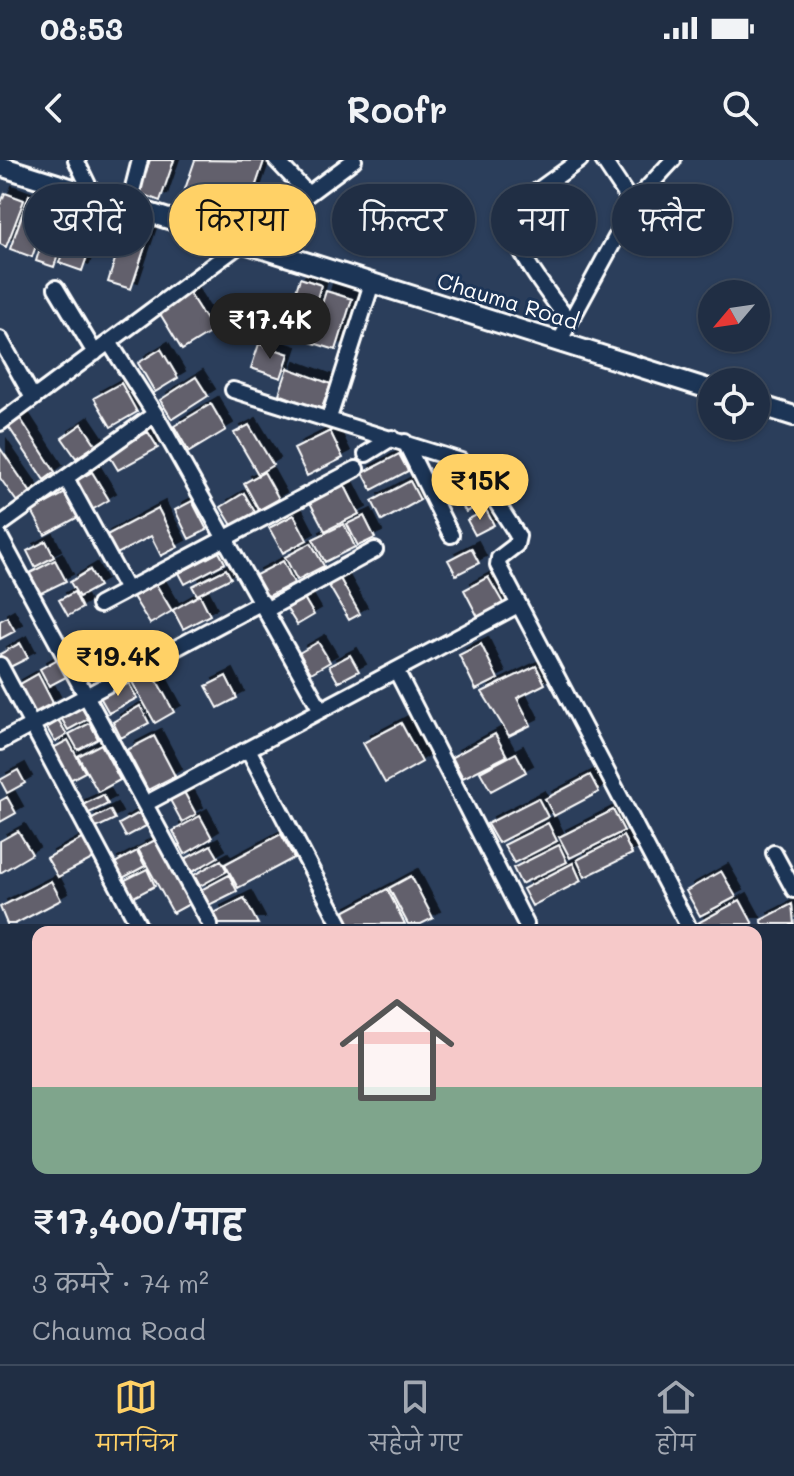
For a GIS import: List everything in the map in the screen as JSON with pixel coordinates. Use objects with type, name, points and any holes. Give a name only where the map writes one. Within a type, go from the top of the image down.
[{"type":"street","points":[[76,160],[88,184]]},
{"type":"street","points":[[134,184],[140,160]]},
{"type":"street","points":[[276,160],[299,184]]},
{"type":"street","points":[[570,322],[529,263],[512,227],[512,214],[519,204],[580,160]]},
{"type":"street","points":[[603,160],[619,184]]},
{"type":"street","points":[[648,184],[673,160]]},
{"type":"street","points":[[316,187],[347,162]]},
{"type":"street","name":"Chauma Road","points":[[0,166],[58,184]]},
{"type":"street","points":[[559,342],[612,244]]},
{"type":"street","points":[[0,423],[226,256]]},
{"type":"street","name":"Chauma Road","points":[[286,256],[698,386]]},
{"type":"street","points":[[329,418],[372,283]]},
{"type":"street","points":[[56,288],[95,353]]},
{"type":"street","points":[[0,339],[33,398]]},
{"type":"street","points":[[109,342],[155,414],[226,537],[321,710]]},
{"type":"street","points":[[233,390],[461,461],[492,492],[518,536],[516,545],[498,562],[687,924]]},
{"type":"street","points":[[770,408],[794,416]]},
{"type":"street","points":[[0,525],[155,414]]},
{"type":"street","points":[[366,454],[399,440]]},
{"type":"street","points":[[399,440],[451,535]]},
{"type":"street","points":[[99,605],[356,469]]},
{"type":"street","points":[[66,478],[127,590]]},
{"type":"street","points":[[0,537],[210,924]]},
{"type":"street","points":[[0,742],[375,550]]},
{"type":"street","points":[[145,804],[518,605]]},
{"type":"street","points":[[0,665],[138,924]]},
{"type":"street","points":[[396,670],[526,924]]},
{"type":"street","points":[[248,749],[340,924]]},
{"type":"street","points":[[774,853],[794,890]]},
{"type":"building","points":[[150,160],[174,160],[160,201],[153,198],[153,184],[141,184]]},
{"type":"building","points":[[195,160],[264,161],[256,184],[187,184]]},
{"type":"building","points":[[5,193],[24,200],[6,247],[0,244],[0,205]]},
{"type":"building","points":[[24,209],[24,254],[10,249]]},
{"type":"building","points":[[38,256],[58,256],[54,267],[36,261]]},
{"type":"building","points":[[61,256],[87,256],[82,271],[59,263]]},
{"type":"building","points":[[116,256],[142,256],[131,289],[108,282]]},
{"type":"building","points":[[300,278],[321,285],[305,339],[283,332]]},
{"type":"building","points":[[326,291],[352,299],[336,350],[310,342]]},
{"type":"building","points":[[189,293],[213,331],[182,350],[159,312]]},
{"type":"building","points":[[259,344],[289,354],[281,378],[251,368]]},
{"type":"building","points":[[161,349],[178,378],[155,392],[138,363]]},
{"type":"building","points":[[288,368],[331,384],[321,410],[279,394]]},
{"type":"building","points":[[196,377],[208,396],[172,419],[160,400]]},
{"type":"building","points":[[121,383],[137,412],[111,427],[94,398]]},
{"type":"building","points":[[211,404],[226,430],[189,452],[174,426]]},
{"type":"building","points":[[20,418],[55,472],[44,480],[8,426]]},
{"type":"building","points":[[82,424],[96,445],[76,458],[62,438]]},
{"type":"building","points":[[249,425],[273,465],[258,474],[234,433]]},
{"type":"building","points":[[330,431],[343,458],[307,476],[294,449]]},
{"type":"building","points":[[148,432],[158,448],[118,470],[109,455]]},
{"type":"building","points":[[0,448],[31,493],[17,502],[0,478]]},
{"type":"building","points":[[399,454],[408,471],[372,490],[363,473]]},
{"type":"building","points":[[92,472],[109,500],[90,511],[73,482]]},
{"type":"building","points":[[264,472],[279,499],[259,510],[244,483]]},
{"type":"building","points":[[342,480],[359,514],[325,531],[307,497]]},
{"type":"building","points":[[410,481],[420,500],[382,521],[372,501]]},
{"type":"building","points":[[480,487],[487,502],[466,512],[458,499]]},
{"type":"building","points":[[67,492],[80,516],[45,535],[32,511]]},
{"type":"building","points":[[244,493],[256,514],[233,527],[221,507]]},
{"type":"building","points":[[192,501],[207,530],[189,539],[175,510]]},
{"type":"building","points":[[158,508],[178,547],[161,556],[151,536],[113,556],[103,537]]},
{"type":"building","points":[[486,510],[494,525],[475,535],[467,520]]},
{"type":"building","points":[[294,515],[307,540],[283,553],[269,528]]},
{"type":"building","points":[[364,516],[375,538],[358,546],[347,524]]},
{"type":"building","points":[[344,524],[355,547],[325,562],[313,539]]},
{"type":"building","points":[[46,541],[54,557],[35,567],[27,551]]},
{"type":"building","points":[[311,543],[324,566],[297,580],[285,557]]},
{"type":"building","points":[[471,548],[479,563],[456,575],[448,560]]},
{"type":"building","points":[[219,552],[225,563],[185,584],[179,573]]},
{"type":"building","points":[[55,560],[66,581],[39,594],[28,574]]},
{"type":"building","points":[[283,561],[294,583],[265,598],[254,576]]},
{"type":"building","points":[[226,569],[231,578],[197,595],[192,586]]},
{"type":"building","points":[[90,570],[99,586],[79,597],[70,582]]},
{"type":"building","points":[[339,577],[360,614],[349,620],[328,584]]},
{"type":"building","points":[[488,577],[503,603],[478,617],[464,590]]},
{"type":"building","points":[[154,581],[172,611],[150,624],[132,595]]},
{"type":"building","points":[[74,592],[82,608],[68,616],[59,600]]},
{"type":"building","points":[[200,595],[210,615],[183,629],[173,610]]},
{"type":"building","points":[[304,598],[314,615],[297,625],[287,609]]},
{"type":"building","points":[[7,617],[15,631],[0,639],[0,621]]},
{"type":"building","points":[[318,642],[330,662],[311,673],[299,653]]},
{"type":"building","points":[[20,643],[28,658],[6,669],[0,654]]},
{"type":"building","points":[[481,644],[498,679],[476,690],[459,655]]},
{"type":"building","points":[[350,655],[359,671],[338,682],[329,666]]},
{"type":"building","points":[[58,659],[68,676],[49,686],[40,669]]},
{"type":"building","points":[[536,666],[545,684],[517,698],[531,725],[509,736],[482,692]]},
{"type":"building","points":[[151,670],[174,712],[155,723],[131,680]]},
{"type":"building","points":[[38,674],[53,703],[30,715],[15,687]]},
{"type":"building","points":[[226,676],[237,698],[218,708],[206,686]]},
{"type":"building","points":[[128,682],[137,698],[109,713],[100,697]]},
{"type":"building","points":[[80,705],[88,719],[68,730],[60,716]]},
{"type":"building","points":[[140,706],[149,723],[121,738],[113,722]]},
{"type":"building","points":[[59,721],[67,735],[55,742],[47,728]]},
{"type":"building","points":[[90,723],[98,739],[78,750],[69,734]]},
{"type":"building","points":[[401,723],[422,762],[385,783],[363,743]]},
{"type":"building","points":[[495,734],[507,756],[463,778],[452,757]]},
{"type":"building","points":[[154,736],[175,776],[148,790],[127,750]]},
{"type":"building","points":[[68,740],[85,772],[70,780],[53,748]]},
{"type":"building","points":[[101,744],[120,780],[98,792],[78,756]]},
{"type":"building","points":[[516,753],[526,772],[491,791],[480,772]]},
{"type":"building","points":[[18,770],[25,783],[7,793],[0,780]]},
{"type":"building","points":[[590,775],[599,792],[554,816],[545,799]]},
{"type":"building","points":[[184,792],[196,814],[182,822],[170,800]]},
{"type":"building","points":[[103,795],[108,804],[83,816],[78,807]]},
{"type":"building","points":[[7,797],[16,813],[0,822],[0,801]]},
{"type":"building","points":[[538,798],[548,817],[498,843],[487,824]]},
{"type":"building","points":[[110,810],[115,819],[92,830],[88,821]]},
{"type":"building","points":[[613,810],[624,831],[570,858],[559,837]]},
{"type":"building","points":[[139,813],[146,826],[126,837],[119,824]]},
{"type":"building","points":[[200,816],[212,838],[185,854],[173,831]]},
{"type":"building","points":[[548,823],[557,841],[514,863],[504,845]]},
{"type":"building","points":[[18,831],[32,854],[0,873],[0,841]]},
{"type":"building","points":[[281,834],[294,858],[238,888],[225,864]]},
{"type":"building","points":[[623,836],[632,854],[585,877],[577,860]]},
{"type":"building","points":[[85,837],[96,857],[58,877],[47,858]]},
{"type":"building","points":[[159,838],[193,902],[173,913],[138,849]]},
{"type":"building","points":[[211,845],[218,857],[192,872],[185,859]]},
{"type":"building","points":[[559,845],[567,862],[521,884],[513,868]]},
{"type":"building","points":[[137,851],[145,866],[119,880],[111,865]]},
{"type":"building","points":[[221,860],[227,871],[200,886],[194,875]]},
{"type":"building","points":[[573,863],[581,881],[532,906],[523,889]]},
{"type":"building","points":[[147,869],[155,886],[130,899],[121,882]]},
{"type":"building","points":[[721,871],[736,897],[700,916],[686,891]]},
{"type":"building","points":[[229,875],[237,891],[207,906],[199,891]]},
{"type":"building","points":[[411,876],[433,918],[421,924],[408,924],[389,888]]},
{"type":"building","points":[[51,881],[61,900],[15,924],[7,924],[0,907]]},
{"type":"building","points":[[387,889],[405,924],[346,924],[340,914]]},
{"type":"building","points":[[244,898],[258,924],[219,924],[214,913]]},
{"type":"building","points":[[740,900],[753,924],[696,924]]},
{"type":"building","points":[[792,904],[794,924],[763,924],[761,920]]}]
